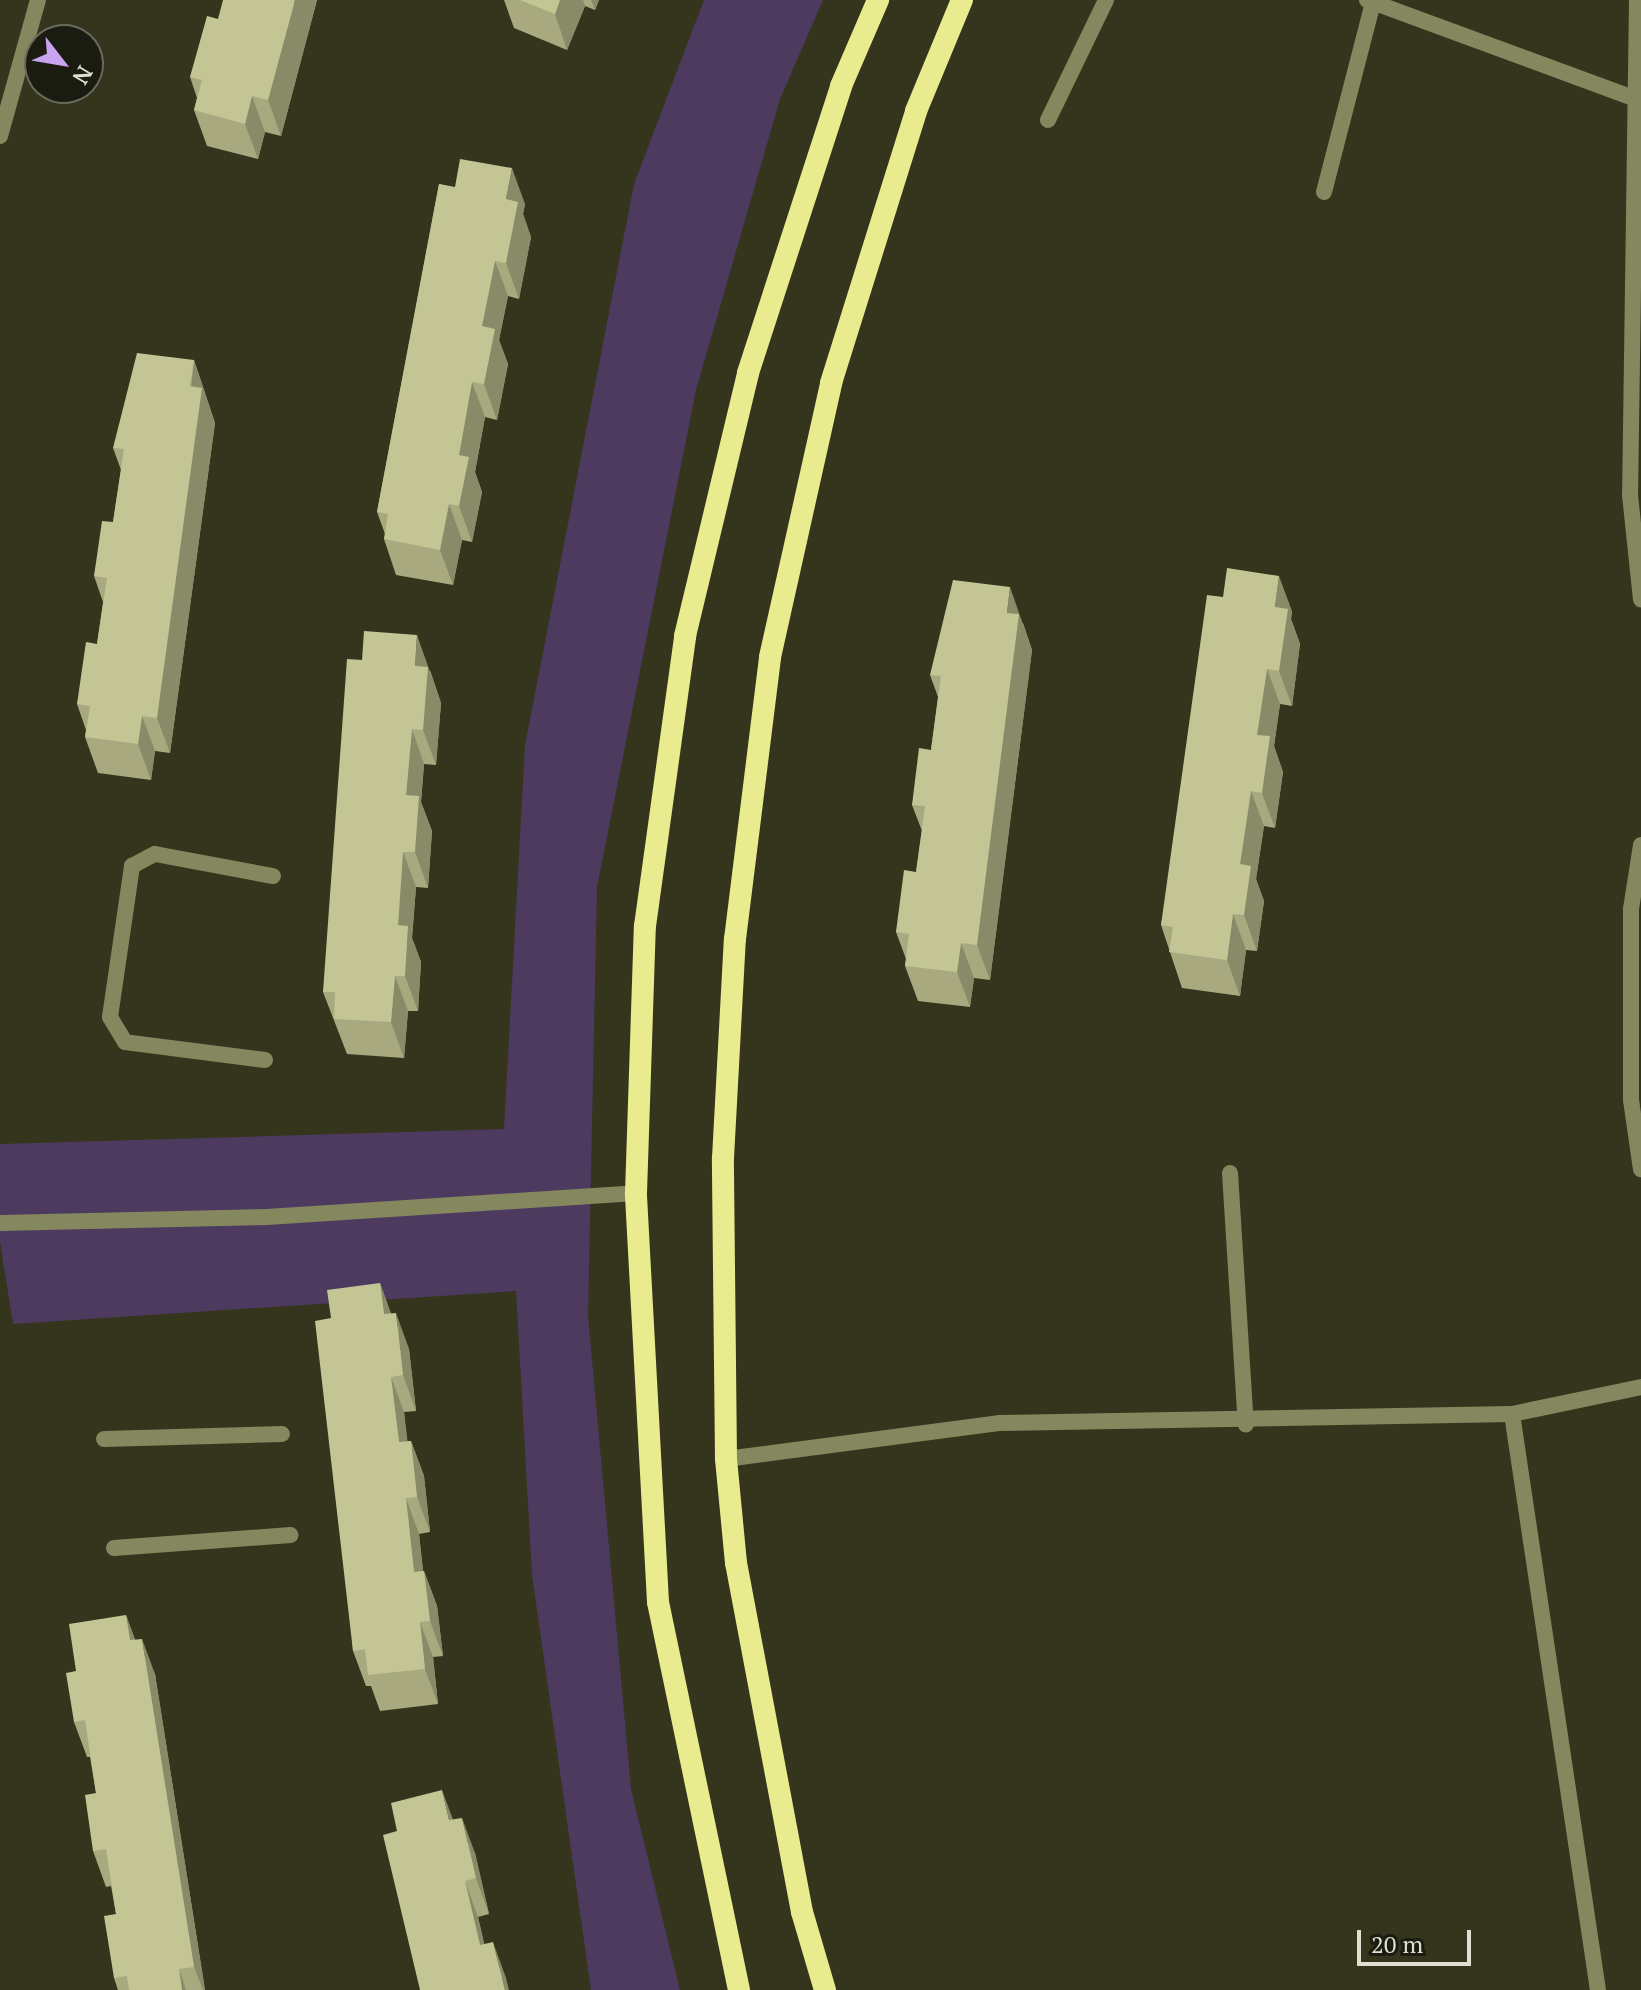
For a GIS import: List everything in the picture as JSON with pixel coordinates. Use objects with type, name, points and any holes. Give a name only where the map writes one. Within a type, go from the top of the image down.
[{"type":"highway","points":[[739,1990],[658,1602],[636,1193],[645,926],[685,636],[748,373],[841,86],[878,0]]},
{"type":"highway","points":[[825,1990],[802,1912],[736,1563],[726,1459],[727,1095],[735,939],[770,657],[831,383],[916,111],[962,0]]},
{"type":"street","points":[[0,136],[38,0]]},
{"type":"street","points":[[1048,120],[1106,0]]},
{"type":"street","points":[[1637,0],[1630,495],[1641,599]]},
{"type":"street","points":[[1324,192],[1370,1],[1637,100]]},
{"type":"street","points":[[1641,845],[1631,909],[1636,980],[1631,1100],[1641,1169]]},
{"type":"street","points":[[265,1060],[125,1042],[110,1017],[132,866],[155,854],[273,876]]},
{"type":"street","points":[[1230,1173],[1246,1424]]},
{"type":"street","points":[[0,1223],[267,1217],[636,1193]]},
{"type":"street","points":[[726,1459],[999,1423],[1246,1424],[1512,1414],[1641,1387]]},
{"type":"street","points":[[1512,1414],[1598,1990]]},
{"type":"street","points":[[104,1439],[282,1434]]},
{"type":"street","points":[[114,1548],[291,1535]]},
{"type":"shaded area","points":[[704,0],[823,0],[780,99],[696,390],[597,887],[588,1316],[631,1789],[680,1990],[591,1990],[532,1575],[516,1291],[13,1324],[0,1242],[0,1144],[504,1129],[525,745],[634,184]]},
{"type":"building","points":[[223,0],[295,0],[268,100],[252,96],[245,124],[194,110],[202,80],[190,77],[207,16],[218,19]]},
{"type":"building","points":[[520,0],[560,0],[555,14]]},
{"type":"building","points":[[460,159],[512,168],[506,199],[518,202],[506,263],[495,261],[482,326],[495,329],[484,384],[472,382],[459,455],[469,457],[459,506],[449,504],[440,550],[384,539],[388,514],[377,512],[439,184],[455,187]]},
{"type":"building","points":[[137,353],[194,360],[190,386],[202,388],[157,718],[142,716],[138,744],[85,737],[90,706],[77,704],[86,642],[97,644],[107,578],[94,576],[102,521],[113,522],[124,449],[113,448]]},
{"type":"building","points":[[1227,568],[1279,576],[1275,607],[1288,609],[1279,671],[1267,669],[1257,735],[1270,736],[1262,793],[1251,791],[1240,864],[1251,866],[1244,915],[1233,914],[1227,960],[1169,952],[1173,927],[1161,925],[1207,595],[1223,597]]},
{"type":"building","points":[[953,580],[1010,587],[1007,613],[1019,614],[977,945],[961,943],[957,972],[905,966],[909,934],[896,932],[904,870],[916,872],[925,806],[912,805],[919,748],[931,750],[941,676],[930,675]]},
{"type":"building","points":[[364,631],[417,635],[415,666],[428,667],[423,730],[412,729],[406,795],[419,796],[415,852],[403,852],[398,925],[408,926],[405,976],[395,976],[391,1022],[334,1019],[335,992],[323,992],[347,659],[362,660]]},
{"type":"building","points":[[380,1283],[384,1314],[396,1313],[403,1375],[391,1377],[399,1442],[411,1441],[417,1497],[406,1498],[414,1572],[424,1571],[430,1621],[420,1622],[425,1669],[368,1675],[365,1649],[353,1651],[315,1321],[331,1318],[327,1290]]},
{"type":"building","points":[[126,1615],[130,1640],[142,1639],[194,1967],[179,1969],[182,1990],[129,1990],[127,1976],[114,1978],[104,1916],[116,1914],[106,1849],[93,1851],[85,1795],[96,1793],[85,1720],[74,1722],[66,1673],[76,1671],[69,1624]]},
{"type":"building","points":[[442,1790],[449,1820],[462,1818],[476,1878],[465,1881],[480,1945],[493,1942],[505,1990],[420,1990],[383,1835],[397,1831],[391,1803]]}]
